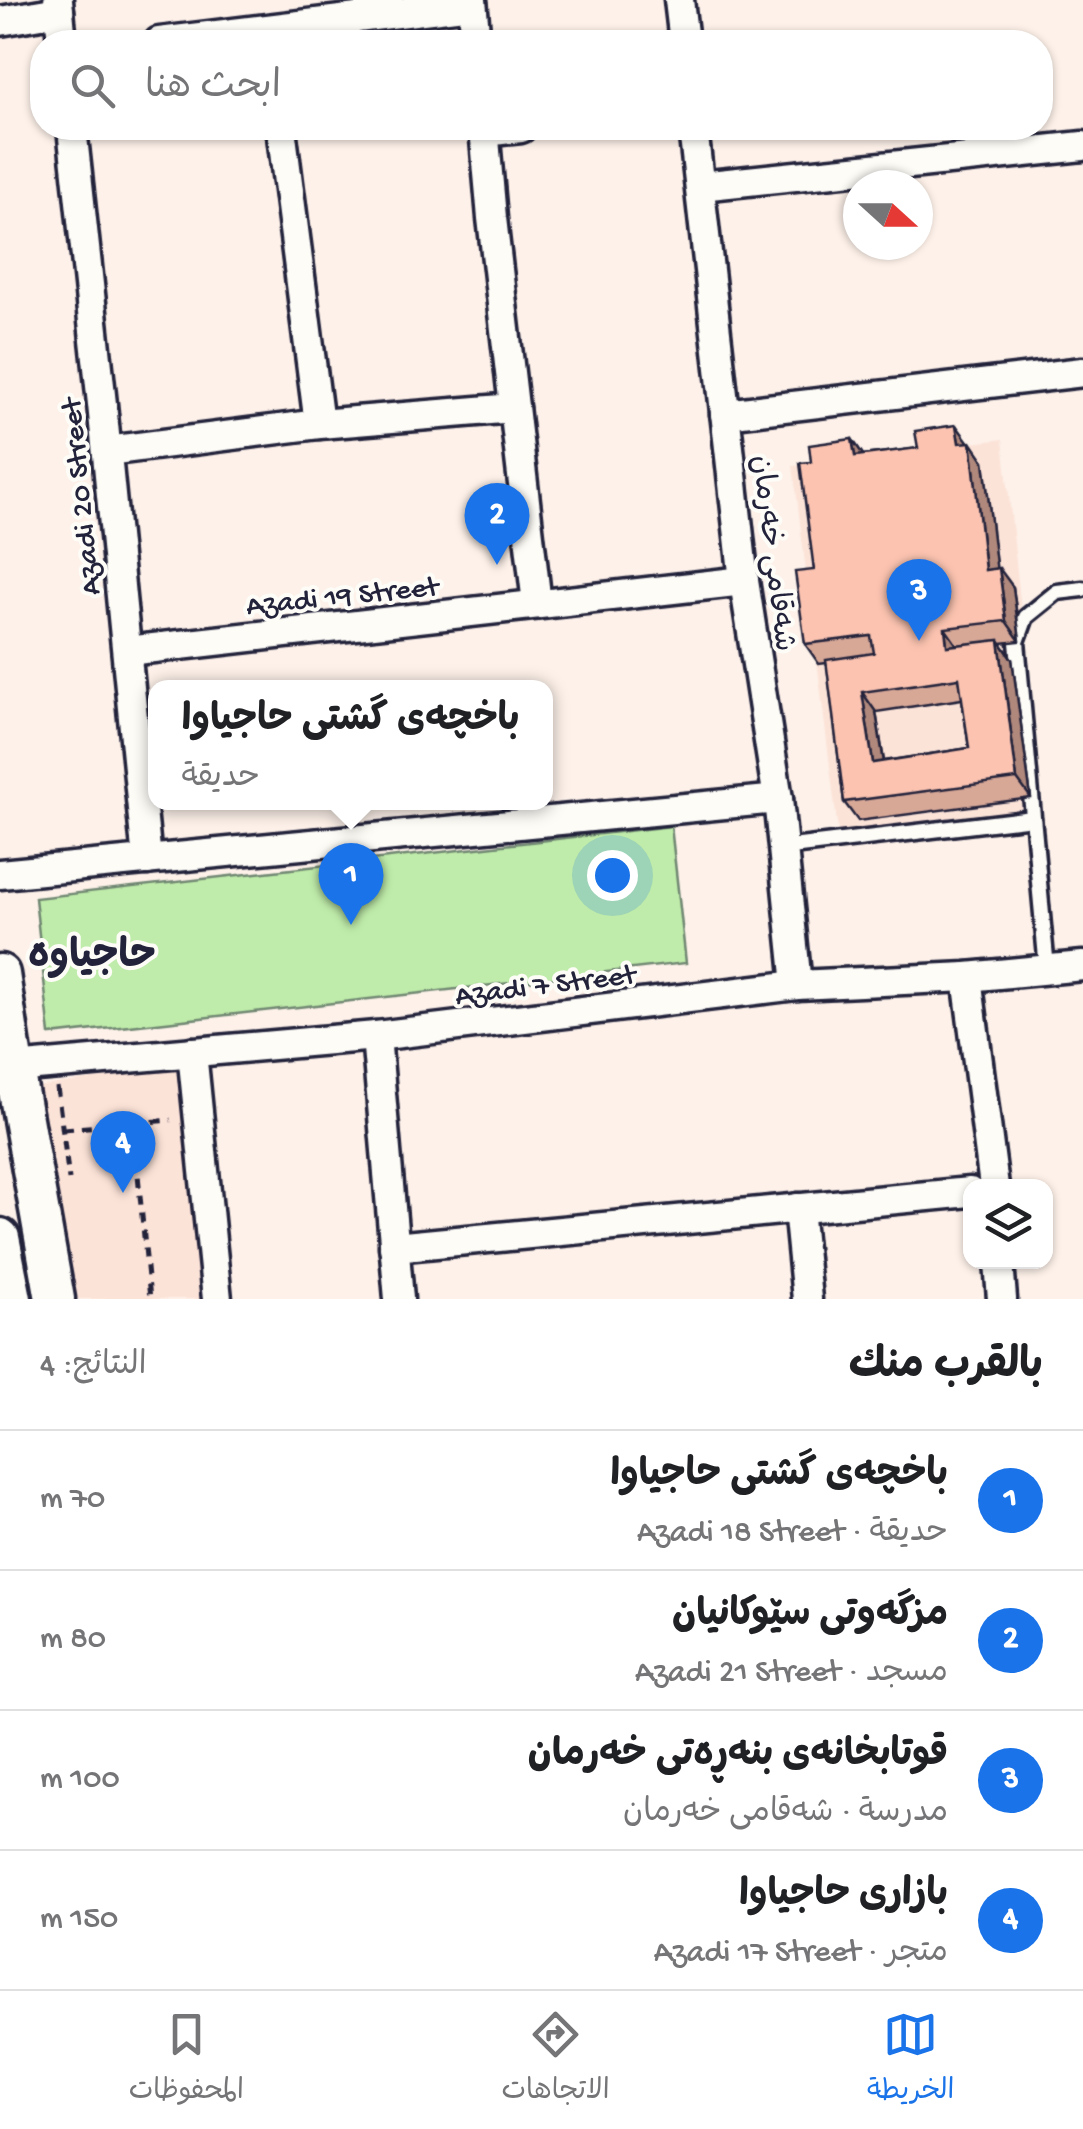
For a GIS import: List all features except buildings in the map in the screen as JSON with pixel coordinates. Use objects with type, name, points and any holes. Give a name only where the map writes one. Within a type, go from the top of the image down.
[{"type":"main road","points":[[0,974],[55,1299]]},
{"type":"main road","points":[[2,1254],[12,1299]]},
{"type":"street","points":[[679,0],[683,30]]},
{"type":"street","points":[[305,30],[472,2],[475,30]]},
{"type":"street","points":[[0,21],[58,6]]},
{"type":"street","name":"Azadi 20 Street","points":[[73,140],[147,860]]},
{"type":"street","points":[[283,140],[319,424]]},
{"type":"street","points":[[485,140],[536,604]]},
{"type":"street","name":"شەقامی خەرمان","points":[[694,140],[744,581],[778,799],[797,986]]},
{"type":"street","points":[[700,186],[1083,146]]},
{"type":"street","points":[[725,414],[1083,372]]},
{"type":"street","points":[[107,450],[319,424],[514,408]]},
{"type":"street","name":"Azadi 19 Street","points":[[126,651],[744,581]]},
{"type":"street","points":[[0,874],[778,799]]},
{"type":"street","name":"Azadi 7 Street","points":[[14,1068],[376,1036],[797,986],[1083,966]]},
{"type":"street","points":[[968,977],[993,1179]]},
{"type":"street","points":[[376,1036],[400,1299]]},
{"type":"street","points":[[192,1052],[217,1299]]},
{"type":"street","points":[[394,1247],[963,1193]]},
{"type":"street","points":[[798,1208],[807,1299]]},
{"type":"street","points":[[1000,1269],[1002,1299]]},
{"type":"lane","points":[[1047,969],[1017,642],[1026,617],[1058,592],[1083,589]]},
{"type":"lane","points":[[783,848],[1033,818]]},
{"type":"path","points":[[62,1129],[199,1117]]},
{"type":"path","points":[[132,1123],[150,1299]]},
{"type":"shaded area","points":[[1003,439],[1043,816],[839,840],[793,466]]},
{"type":"shaded area","points":[[183,1066],[209,1299],[61,1299],[37,1087]]},
{"type":"green space","points":[[671,826],[686,963],[50,1035],[35,898]]},
{"type":"place","name":"مزگەوتی سێوکانیان","points":[[497,565]]},
{"type":"place","name":"قوتابخانەی بنەڕەتی خەرمان","points":[[919,641]]},
{"type":"place","name":"باخچەی گشتی حاجیاوا","points":[[351,925]]},
{"type":"place","name":"بازاری حاجیاوا","points":[[123,1193]]},
{"type":"district","name":"حاجیاوە","points":[[92,952]]}]
